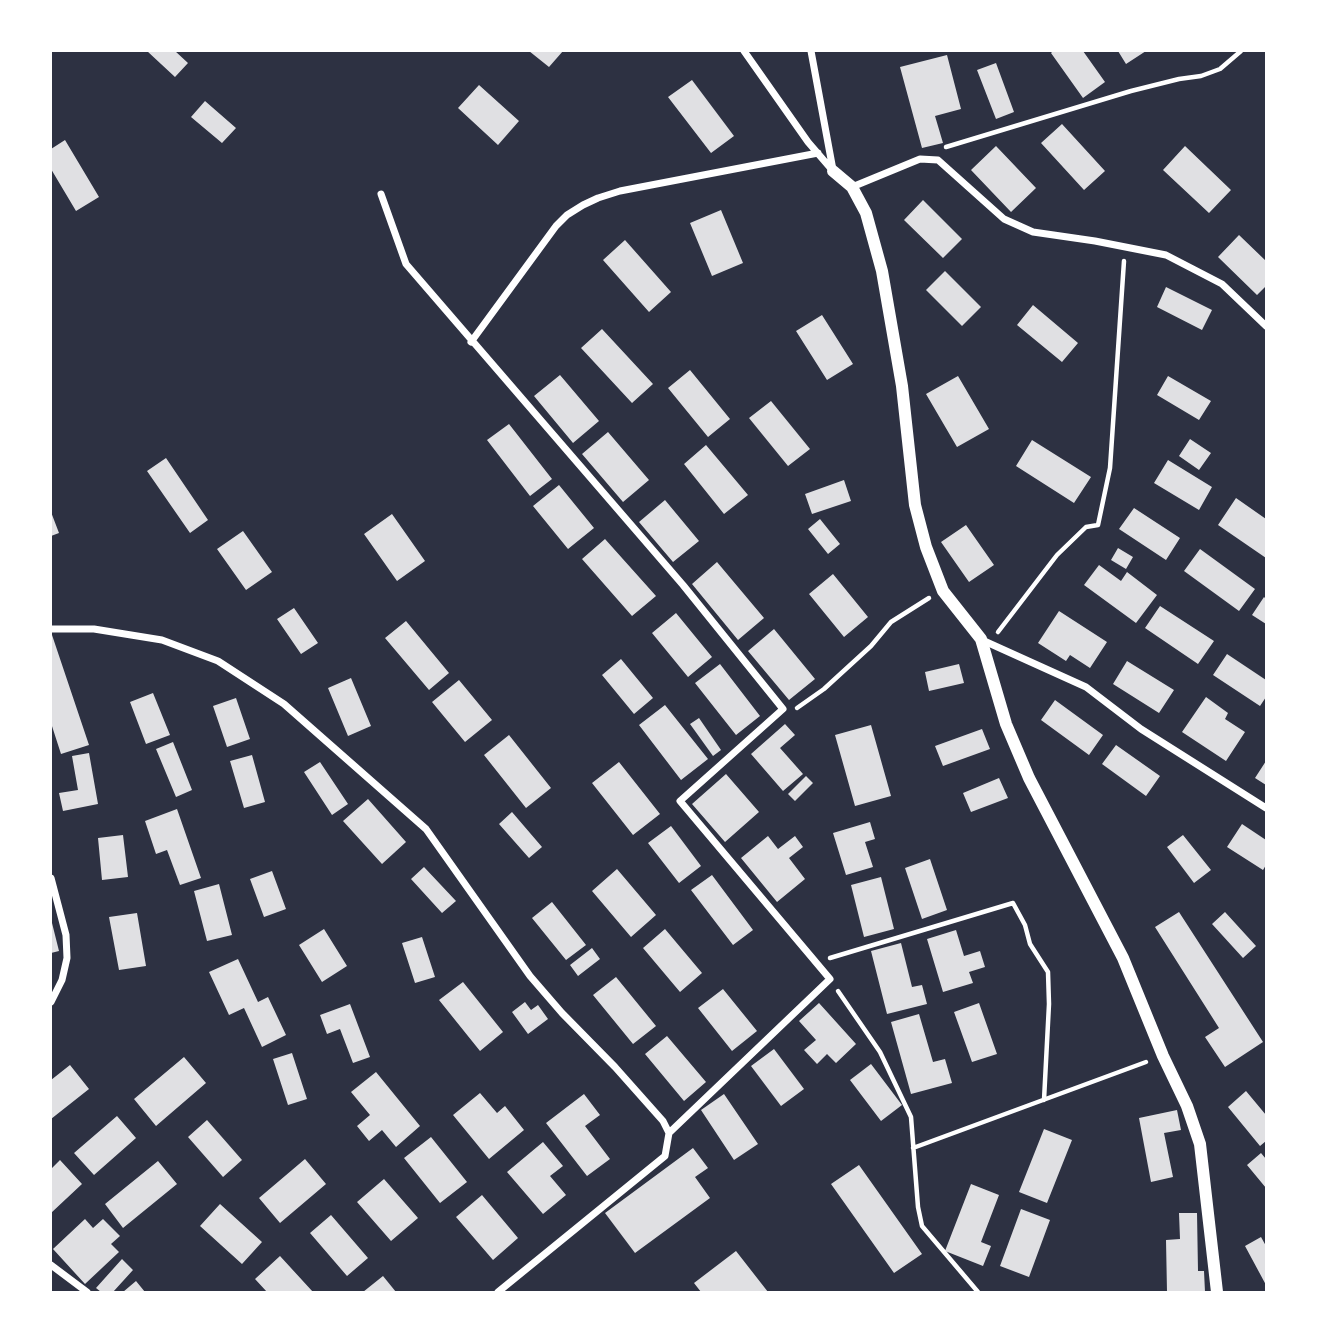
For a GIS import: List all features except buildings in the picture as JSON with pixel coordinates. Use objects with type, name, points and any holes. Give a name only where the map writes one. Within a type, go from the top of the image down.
[{"type":"street","points":[[744,51],[818,153],[833,171],[852,187],[866,213],[882,271],[902,386],[915,505],[926,547],[943,591],[985,641],[1086,687],[1141,729],[1266,808]]},
{"type":"street","points":[[811,51],[833,171]]},
{"type":"street","points":[[471,342],[556,226],[583,205],[620,191],[818,153]]},
{"type":"street","points":[[852,187],[920,159],[938,160],[1004,219],[1033,232],[1166,256],[1222,284],[1266,326]]},
{"type":"street","points":[[381,194],[406,264],[683,585],[783,709],[680,801],[830,979],[669,1133],[665,1156],[498,1292]]},
{"type":"street","points":[[51,629],[94,629],[162,640],[218,661],[284,704],[426,829],[530,976],[663,1121],[669,1133]]},
{"type":"street","points":[[985,641],[1006,724],[1029,778],[1123,958],[1163,1056],[1187,1106],[1200,1143],[1217,1292]]},
{"type":"street","points":[[51,878],[66,935],[67,958],[62,980],[51,1002]]},
{"type":"street","points":[[51,1265],[87,1292]]},
{"type":"path","points":[[920,159],[954,143],[1131,91],[1201,76],[1220,69],[1234,60],[1241,51]]},
{"type":"path","points":[[985,641],[1057,555],[1086,527],[1098,525],[1110,468],[1125,247]]},
{"type":"path","points":[[783,709],[792,711],[824,689],[871,646],[891,622],[913,606],[943,591]]},
{"type":"path","points":[[816,963],[1013,903],[1025,925],[1030,944],[1048,972],[1044,1100]]},
{"type":"path","points":[[830,979],[880,1052],[911,1117],[922,1226],[978,1292]]},
{"type":"path","points":[[914,1148],[1163,1056]]}]
